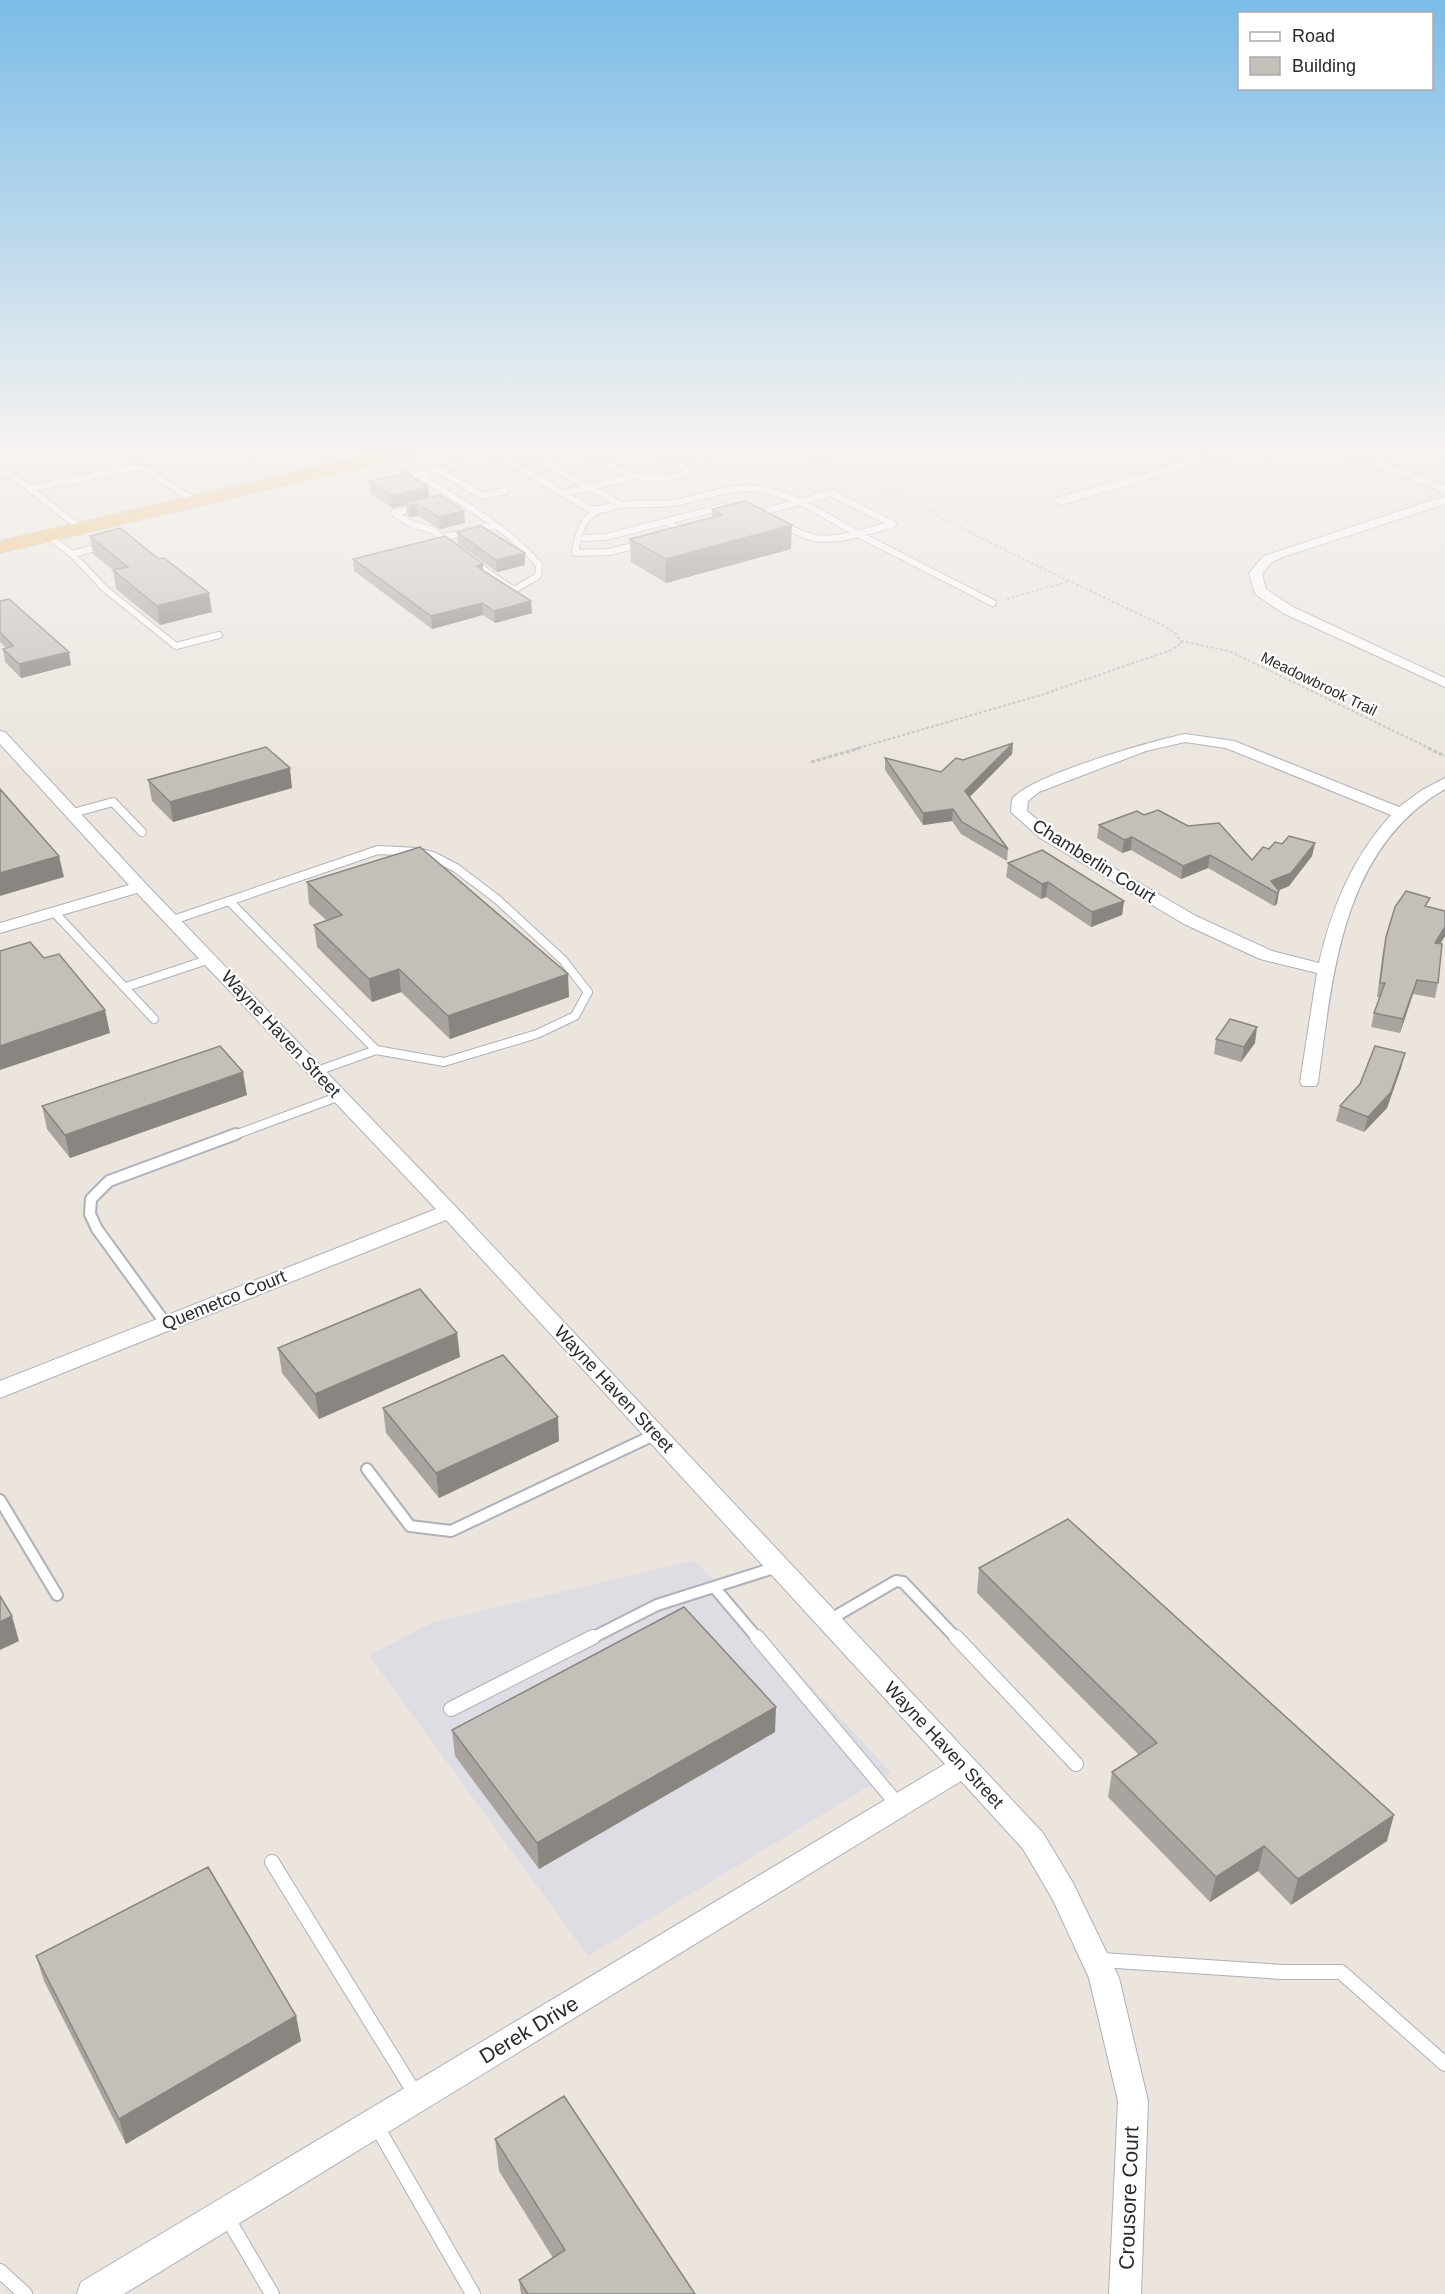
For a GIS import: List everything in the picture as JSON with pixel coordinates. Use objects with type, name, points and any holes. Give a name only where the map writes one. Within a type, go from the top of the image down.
[{"type":"street","points":[[1268,559],[1255,573],[1260,591],[1288,610],[1445,683]]},
{"type":"street","name":"Wayne Haven Street","points":[[0,735],[140,887],[449,1211],[1033,1841],[1063,1892],[1104,1978],[1132,2101]]},
{"type":"street","name":"Chamberlin Court","points":[[1325,970],[1266,955],[1190,920],[1046,836],[1019,812],[1020,799],[1034,789],[1141,748],[1185,738],[1229,744],[1400,813]]},
{"type":"street","points":[[1310,1082],[1325,970],[1352,881],[1371,848],[1400,813],[1445,783]]},
{"type":"street","points":[[0,928],[140,887]]},
{"type":"street","name":"Quemetco Court","points":[[0,1390],[449,1211]]},
{"type":"street","name":"Derek Drive","points":[[93,2294],[964,1766]]},
{"type":"street","name":"Crousore Court","points":[[1125,2294],[1132,2101]]},
{"type":"lane","points":[[77,559],[105,589],[176,646],[219,635]]},
{"type":"lane","points":[[468,559],[514,590],[538,576],[539,565],[534,559]]},
{"type":"lane","points":[[907,559],[993,603]]},
{"type":"lane","points":[[73,813],[113,802],[142,832]]},
{"type":"lane","points":[[173,920],[378,850],[411,850],[441,859],[470,877],[541,939],[583,982],[588,992],[575,1016],[537,1034],[444,1062],[376,1050],[317,1071]]},
{"type":"lane","points":[[230,902],[376,1050]]},
{"type":"lane","points":[[54,912],[154,1019]]},
{"type":"lane","points":[[126,987],[210,959]]},
{"type":"lane","points":[[166,1324],[97,1229],[90,1214],[91,1198],[109,1181],[340,1096]]},
{"type":"lane","points":[[367,1468],[410,1526],[451,1532],[656,1434]]},
{"type":"lane","points":[[0,1500],[57,1595]]},
{"type":"lane","points":[[451,1709],[657,1605],[779,1566]]},
{"type":"lane","points":[[829,1620],[896,1581],[903,1582],[1076,1764]]},
{"type":"lane","points":[[714,1587],[898,1805]]},
{"type":"lane","points":[[272,1862],[417,2097]]},
{"type":"lane","points":[[1095,1960],[1282,1972],[1341,1972],[1445,2064]]},
{"type":"lane","points":[[375,2123],[473,2294]]},
{"type":"lane","points":[[225,2214],[272,2294]]},
{"type":"lane","points":[[0,2271],[25,2294]]},
{"type":"path","points":[[993,603],[1070,581]]},
{"type":"path","name":"Meadowbrook Trail","points":[[1181,641],[1229,651],[1445,756]]},
{"type":"shaded area","points":[[695,1560],[891,1773],[588,1956],[369,1655],[434,1622]]},
{"type":"building","points":[[118,559],[165,559],[209,593],[157,606],[113,570],[128,567]]},
{"type":"building","points":[[353,559],[476,559],[483,564],[476,566],[531,601],[494,611],[482,603],[431,616]]},
{"type":"building","points":[[9,599],[69,652],[19,664],[3,649],[13,646],[0,632],[0,601]]},
{"type":"building","points":[[1013,743],[965,791],[1008,849],[962,822],[953,809],[923,813],[885,758],[941,772],[956,758],[963,760]]},
{"type":"building","points":[[266,747],[290,768],[170,802],[148,780]]},
{"type":"building","points":[[0,789],[59,856],[0,873]]},
{"type":"building","points":[[1158,810],[1188,826],[1219,823],[1252,860],[1263,847],[1269,849],[1275,842],[1282,844],[1289,836],[1315,843],[1291,873],[1271,881],[1279,891],[1277,893],[1210,855],[1183,866],[1132,837],[1124,840],[1099,825],[1137,811],[1144,815]]},
{"type":"building","points":[[420,847],[568,974],[448,1016],[399,969],[369,979],[314,925],[342,915],[307,882]]},
{"type":"building","points":[[1042,850],[1124,901],[1092,912],[1048,882],[1042,884],[1008,863]]},
{"type":"building","points":[[1406,891],[1430,898],[1425,906],[1445,911],[1445,927],[1435,943],[1442,944],[1438,983],[1417,980],[1403,1019],[1374,1013],[1385,983],[1380,983],[1386,937],[1395,907]]},
{"type":"building","points":[[30,942],[44,958],[59,954],[105,1010],[0,1046],[0,951]]},
{"type":"building","points":[[1230,1019],[1257,1027],[1244,1047],[1216,1039]]},
{"type":"building","points":[[220,1046],[243,1072],[65,1135],[42,1106]]},
{"type":"building","points":[[1375,1046],[1405,1053],[1391,1092],[1368,1117],[1340,1106],[1360,1084]]},
{"type":"building","points":[[420,1289],[457,1333],[315,1394],[278,1348]]},
{"type":"building","points":[[503,1355],[558,1417],[436,1473],[383,1408]]},
{"type":"building","points":[[1068,1519],[1394,1815],[1298,1879],[1264,1846],[1216,1877],[1112,1772],[1157,1743],[979,1568]]},
{"type":"building","points":[[0,1596],[12,1616],[0,1622]]},
{"type":"building","points":[[684,1607],[776,1707],[537,1843],[452,1730]]},
{"type":"building","points":[[208,1867],[296,2016],[119,2119],[36,1956]]},
{"type":"building","points":[[564,2096],[695,2294],[528,2294],[519,2280],[565,2250],[495,2139]]}]
